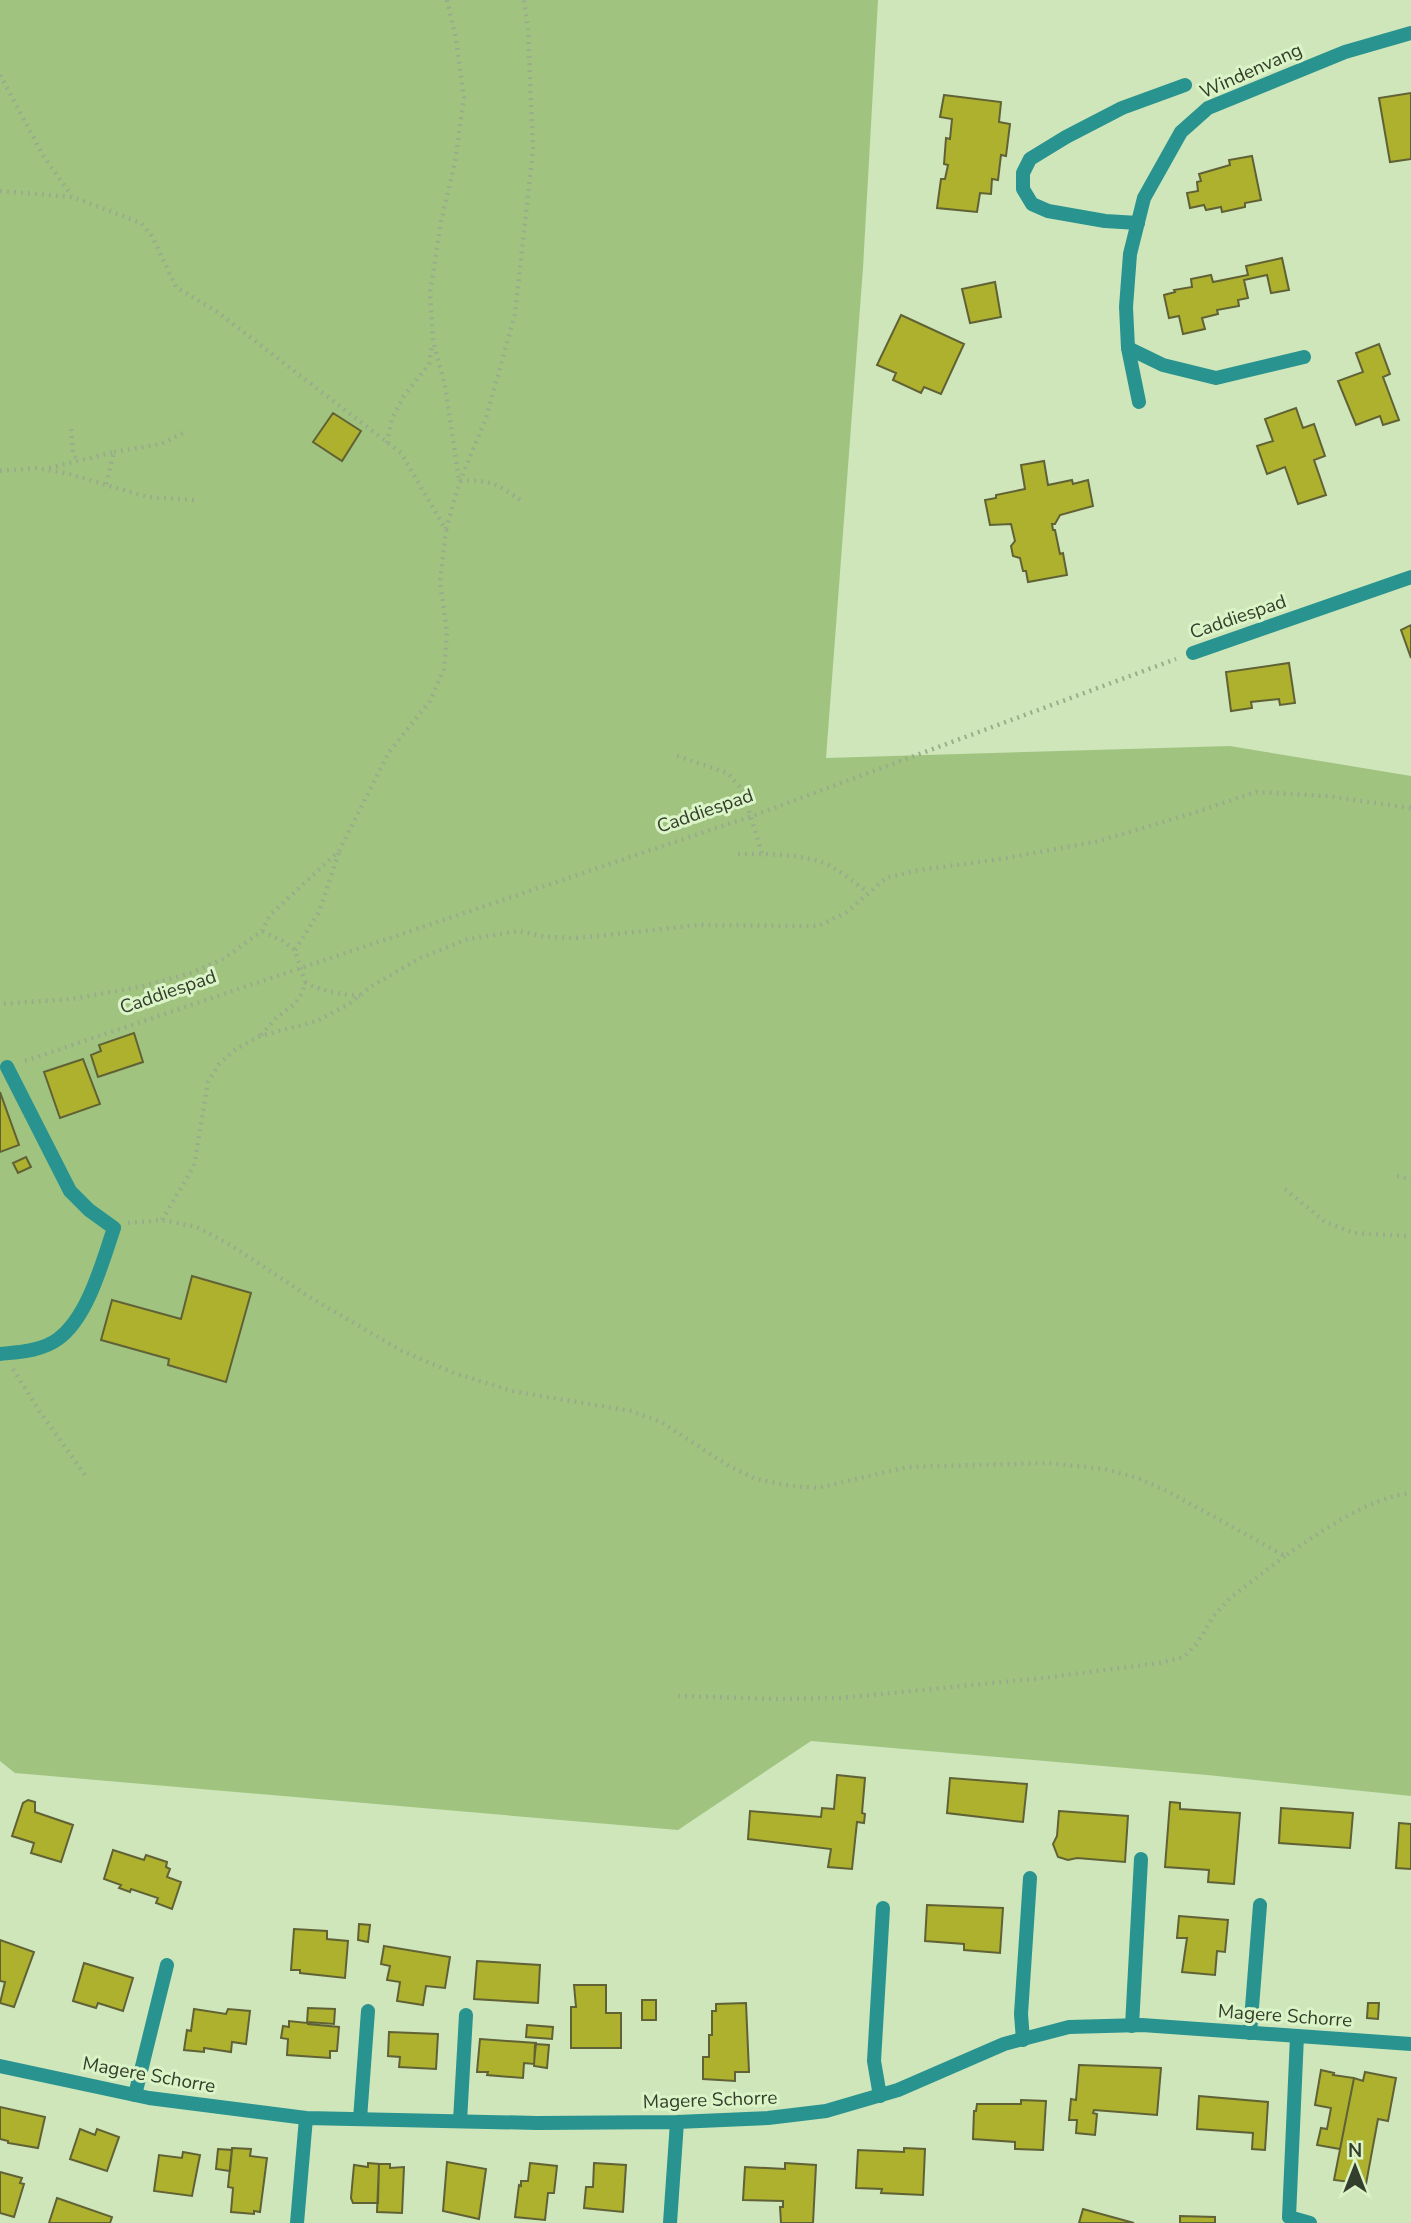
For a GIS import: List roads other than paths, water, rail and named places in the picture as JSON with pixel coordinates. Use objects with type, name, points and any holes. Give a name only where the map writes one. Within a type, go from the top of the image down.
[{"type":"street","name":"Windenvang","points":[[1139,402],[1128,348],[1126,307],[1129,267],[1144,198],[1181,132],[1208,108],[1345,52],[1411,33]]},
{"type":"street","points":[[1138,223],[1105,221],[1048,211],[1032,204],[1023,189],[1023,173],[1030,159],[1066,137],[1122,108],[1185,85]]},
{"type":"street","points":[[1128,348],[1163,365],[1216,378],[1304,357]]},
{"type":"street","name":"Caddiespad","points":[[1193,653],[1411,577]]},
{"type":"street","points":[[3,1358],[56,1341],[77,1322],[114,1228],[89,1210],[70,1191],[6,1067]]},
{"type":"street","points":[[1132,2026],[1141,1859]]},
{"type":"street","points":[[1023,2039],[1021,2014],[1030,1878]]},
{"type":"street","points":[[1250,2033],[1260,1905]]},
{"type":"street","points":[[880,2096],[874,2062],[883,1908]]},
{"type":"street","points":[[135,2095],[167,1965]]},
{"type":"street","points":[[360,2119],[369,2011]]},
{"type":"street","points":[[460,2121],[466,2015]]},
{"type":"street","name":"Magere Schorre","points":[[0,2066],[135,2095],[306,2118],[677,2122],[780,2117],[825,2110],[898,2090],[1004,2044],[1069,2027],[1132,2026],[1411,2044]]},
{"type":"street","points":[[1297,2036],[1289,2217],[1310,2223]]},
{"type":"street","points":[[297,2223],[306,2118]]},
{"type":"street","points":[[670,2223],[677,2122]]}]
